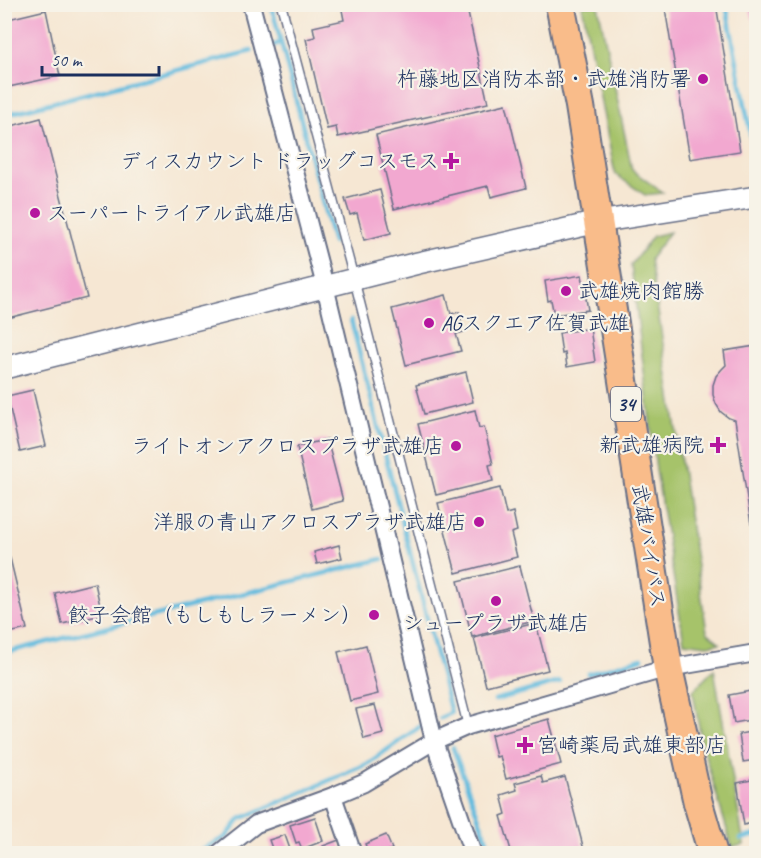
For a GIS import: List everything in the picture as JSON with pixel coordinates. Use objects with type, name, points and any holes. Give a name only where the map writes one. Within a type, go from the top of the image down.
[{"type":"highway","name":"武雄バイパス","points":[[560,4],[580,106],[668,668],[698,803],[706,854]]},
{"type":"highway","name":"武雄バイパス","points":[[698,803],[713,854]]},
{"type":"street","points":[[251,4],[325,286],[434,741],[473,854]]},
{"type":"street","points":[[4,368],[418,263],[598,222],[756,197]]},
{"type":"street","points":[[218,854],[256,824],[364,783],[434,741],[468,726],[668,668],[756,653]]},
{"type":"street","points":[[333,796],[353,854]]},
{"type":"lane","points":[[280,4],[354,279],[468,726]]},
{"type":"green space","points":[[582,5],[598,5],[632,170],[663,193],[645,195],[615,174]]},
{"type":"green space","points":[[670,232],[650,259],[707,632],[720,643],[707,645],[684,642],[656,470],[631,265],[653,236]]},
{"type":"green space","points":[[714,669],[744,845],[732,847],[702,745],[693,691]]},
{"type":"building","points":[[343,4],[466,4],[488,103],[338,137],[336,127],[327,129],[306,39],[315,37],[313,27],[344,20],[341,5]]},
{"type":"building","name":"杵藤地区消防本部・武雄消防署","points":[[683,4],[716,4],[740,151],[690,159],[665,8]]},
{"type":"building","points":[[748,4],[756,4],[756,31]]},
{"type":"building","points":[[46,10],[60,76],[4,88],[4,20]]},
{"type":"building","name":"ディスカウント ドラッグコスモス","points":[[506,104],[526,188],[491,197],[488,186],[394,209],[376,135]]},
{"type":"building","name":"スーパートライアル武雄店","points":[[41,118],[87,298],[4,319],[4,128]]},
{"type":"building","points":[[380,190],[391,233],[364,240],[357,213],[350,215],[345,199]]},
{"type":"building","name":"武雄焼肉館勝","points":[[582,275],[588,310],[554,315],[551,300],[548,301],[545,281]]},
{"type":"building","name":"AGスクエア佐賀武雄","points":[[446,295],[451,314],[459,312],[464,332],[456,334],[461,351],[406,365],[392,309]]},
{"type":"building","points":[[590,328],[595,362],[567,367],[565,353],[562,354],[559,333]]},
{"type":"building","points":[[756,346],[756,523],[751,524],[735,420],[721,412],[713,395],[713,385],[716,376],[726,365],[724,351]]},
{"type":"building","points":[[466,372],[473,402],[424,414],[416,385]]},
{"type":"building","points":[[33,390],[46,446],[20,452],[7,396]]},
{"type":"building","name":"ライトオンアクロスプラザ武雄店","points":[[475,410],[479,428],[484,427],[493,464],[489,465],[493,481],[436,495],[418,424]]},
{"type":"building","points":[[327,439],[343,501],[312,509],[297,447]]},
{"type":"building","name":"洋服の青山アクロスプラザ武雄店","points":[[500,488],[506,514],[513,512],[517,531],[511,533],[517,557],[456,573],[438,503]]},
{"type":"building","points":[[339,545],[342,558],[317,564],[314,552]]},
{"type":"building","points":[[10,558],[27,629],[4,634],[4,559]]},
{"type":"building","name":"シュープラザ武雄店","points":[[520,566],[534,621],[472,637],[458,581]]},
{"type":"building","points":[[95,583],[102,615],[62,624],[55,593]]},
{"type":"building","points":[[536,623],[548,670],[486,686],[474,638]]},
{"type":"building","points":[[366,645],[378,694],[350,701],[338,652]]},
{"type":"building","points":[[756,690],[756,719],[734,723],[729,695]]},
{"type":"building","points":[[375,705],[383,734],[364,739],[356,709]]},
{"type":"building","name":"宮崎薬局武雄東部店","points":[[549,719],[561,764],[506,779],[500,756],[496,757],[491,735]]},
{"type":"building","points":[[756,731],[756,760],[743,762],[739,734]]},
{"type":"building","points":[[541,776],[543,783],[565,777],[585,854],[512,854],[501,816],[506,814],[501,795],[517,790],[515,783]]},
{"type":"building","points":[[756,779],[756,822],[744,825],[737,783]]},
{"type":"building","points":[[315,817],[323,841],[302,849],[299,842],[296,843],[290,825]]},
{"type":"building","points":[[285,835],[291,852],[274,854],[269,840]]},
{"type":"building","points":[[386,835],[392,849],[381,854],[369,854],[365,844]]},
{"type":"building","points":[[339,840],[343,854],[325,854],[323,846]]},
{"type":"waterway","points":[[271,4],[333,243]]},
{"type":"waterway","points":[[726,4],[756,163]]},
{"type":"waterway","points":[[270,47],[281,42]]},
{"type":"waterway","points":[[4,115],[252,51]]},
{"type":"waterway","points":[[351,320],[451,713],[440,718]]},
{"type":"waterway","points":[[4,653],[382,559]]},
{"type":"waterway","points":[[588,674],[642,658]]},
{"type":"waterway","points":[[495,700],[560,682]]},
{"type":"waterway","points":[[193,854],[226,837],[240,819],[367,764],[425,723]]},
{"type":"waterway","points":[[453,748],[492,854]]},
{"type":"waterway","points":[[741,839],[756,835]]},
{"type":"place","name":"杵藤地区消防本部・武雄消防署","points":[[703,79]]},
{"type":"place","name":"ディスカウント ドラッグコスモス","points":[[451,161]]},
{"type":"place","name":"スーパートライアル武雄店","points":[[35,213]]},
{"type":"place","name":"武雄焼肉館勝","points":[[566,291]]},
{"type":"place","name":"AGスクエア佐賀武雄","points":[[429,323]]},
{"type":"place","name":"新武雄病院","points":[[718,445]]},
{"type":"place","name":"ライトオンアクロスプラザ武雄店","points":[[456,446]]},
{"type":"place","name":"洋服の青山アクロスプラザ武雄店","points":[[479,522]]},
{"type":"place","name":"シュープラザ武雄店","points":[[496,601]]},
{"type":"place","name":"餃子会館（もしもしラーメン）","points":[[374,615]]},
{"type":"place","name":"宮崎薬局武雄東部店","points":[[525,745]]}]
